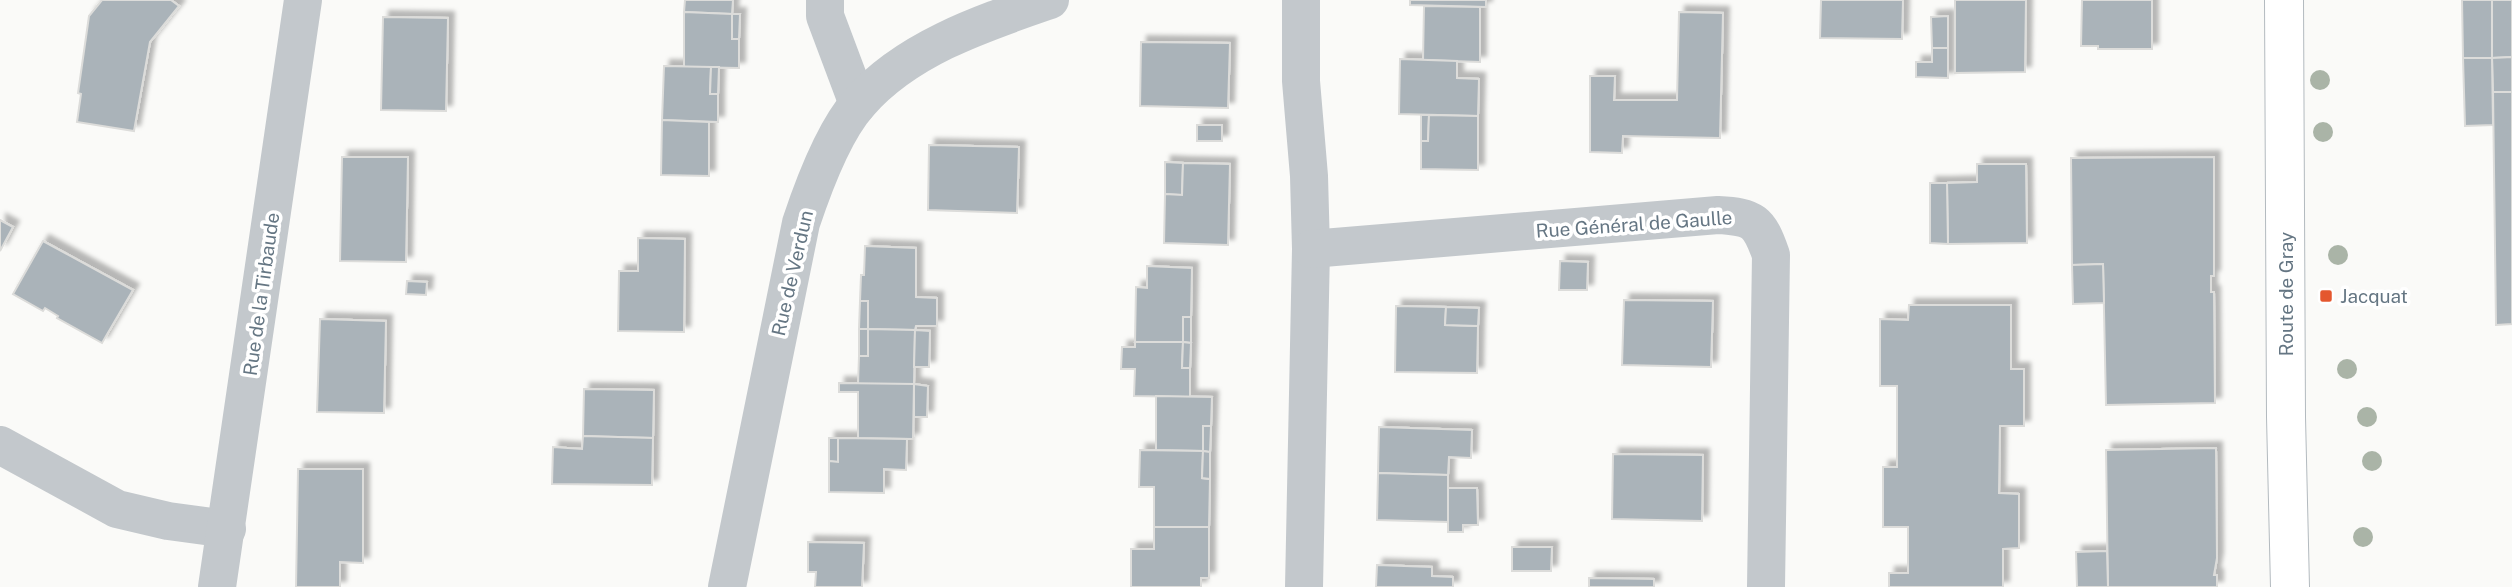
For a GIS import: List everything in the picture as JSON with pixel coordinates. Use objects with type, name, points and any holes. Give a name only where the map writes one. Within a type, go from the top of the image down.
[{"type":"main road","name":"Route de Gray","points":[[2284,0],[2286,417],[2290,587]]},
{"type":"street","name":"Rue de la Tirbaude","points":[[218,587],[303,0]]},
{"type":"street","points":[[825,0],[825,16],[858,104]]},
{"type":"street","name":"Rue de Verdun","points":[[727,587],[801,223],[826,160],[858,104],[887,78],[949,39],[1050,0]]},
{"type":"street","points":[[1301,0],[1301,81],[1310,176],[1311,249],[1304,587]]},
{"type":"street","name":"Rue Général de Gaulle","points":[[1311,249],[1718,215],[1745,216],[1763,232],[1771,255],[1766,587]]},
{"type":"street","points":[[0,445],[117,509],[167,521],[227,529]]},
{"type":"building","points":[[102,0],[171,0],[179,6],[150,42],[134,131],[77,122],[81,94],[78,93],[89,16]]},
{"type":"building","points":[[685,0],[733,0],[732,14],[684,12]]},
{"type":"building","points":[[1410,0],[1486,0],[1486,7],[1410,5]]},
{"type":"building","points":[[1821,0],[1903,0],[1902,39],[1820,38]]},
{"type":"building","points":[[1955,0],[2026,0],[2025,72],[1955,73]]},
{"type":"building","points":[[2082,0],[2152,0],[2152,49],[2098,49],[2098,46],[2081,46]]},
{"type":"building","points":[[2462,0],[2492,0],[2492,58],[2463,58]]},
{"type":"building","points":[[2492,0],[2512,0],[2512,57],[2492,58]]},
{"type":"building","points":[[1424,6],[1480,7],[1480,62],[1423,60]]},
{"type":"building","points":[[684,12],[732,14],[732,39],[739,39],[739,68],[684,67]]},
{"type":"building","points":[[1679,12],[1723,13],[1720,138],[1623,136],[1622,153],[1590,152],[1590,76],[1615,76],[1614,100],[1677,100]]},
{"type":"building","points":[[732,14],[740,14],[739,39],[732,39]]},
{"type":"building","points":[[1948,16],[1948,48],[1932,48],[1931,17]]},
{"type":"building","points":[[383,17],[448,18],[446,111],[381,110]]},
{"type":"building","points":[[1141,42],[1230,43],[1228,108],[1140,106]]},
{"type":"building","points":[[1932,48],[1948,48],[1948,78],[1916,77],[1916,62],[1932,62]]},
{"type":"building","points":[[2512,57],[2512,92],[2493,92],[2492,58]]},
{"type":"building","points":[[2463,58],[2492,58],[2493,125],[2465,126]]},
{"type":"building","points":[[1400,59],[1457,61],[1457,78],[1479,79],[1478,116],[1399,114]]},
{"type":"building","points":[[664,66],[711,67],[710,94],[718,94],[718,122],[662,120]]},
{"type":"building","points":[[711,67],[719,67],[718,94],[710,94]]},
{"type":"building","points":[[2493,92],[2512,92],[2512,324],[2496,325]]},
{"type":"building","points":[[1421,115],[1429,115],[1428,141],[1421,141]]},
{"type":"building","points":[[1429,115],[1478,116],[1478,170],[1421,169],[1421,141],[1428,141]]},
{"type":"building","points":[[662,120],[709,122],[709,176],[661,175]]},
{"type":"building","points":[[1197,125],[1222,125],[1222,141],[1197,141]]},
{"type":"building","points":[[929,145],[1019,147],[1017,213],[928,210]]},
{"type":"building","points":[[342,157],[408,157],[406,262],[340,261]]},
{"type":"building","points":[[2214,157],[2214,276],[2211,276],[2211,292],[2214,292],[2215,403],[2106,405],[2103,264],[2072,265],[2071,158]]},
{"type":"building","points":[[1165,162],[1183,163],[1182,195],[1165,194]]},
{"type":"building","points":[[1183,163],[1230,164],[1228,245],[1164,243],[1165,194],[1182,195]]},
{"type":"building","points":[[1977,164],[2026,164],[2027,243],[1948,244],[1947,183],[1977,182]]},
{"type":"building","points":[[1930,183],[1947,183],[1948,244],[1930,243]]},
{"type":"building","points":[[0,220],[13,227],[0,251]]},
{"type":"building","points":[[638,238],[685,239],[684,332],[618,331],[619,271],[638,271]]},
{"type":"building","points":[[43,241],[133,290],[102,343],[57,318],[58,316],[45,308],[43,311],[13,294]]},
{"type":"building","points":[[865,246],[916,248],[916,297],[937,298],[937,326],[916,326],[915,330],[868,329],[868,301],[860,301]]},
{"type":"building","points":[[1560,261],[1588,262],[1587,290],[1559,290]]},
{"type":"building","points":[[2103,264],[2104,303],[2073,304],[2072,265]]},
{"type":"building","points":[[1147,266],[1192,268],[1191,317],[1183,317],[1183,342],[1135,342],[1136,287],[1147,288]]},
{"type":"building","points":[[407,281],[427,282],[426,295],[406,294]]},
{"type":"building","points":[[1624,300],[1713,301],[1711,367],[1622,365]]},
{"type":"building","points":[[860,301],[868,301],[868,329],[859,329]]},
{"type":"building","points":[[1909,305],[2011,305],[2011,369],[2024,369],[2024,426],[2000,426],[1999,493],[2019,494],[2019,548],[2003,549],[2003,587],[1889,587],[1889,573],[1908,573],[1908,527],[1883,527],[1883,467],[1897,467],[1897,386],[1880,386],[1880,319],[1908,320]]},
{"type":"building","points":[[1396,306],[1446,307],[1445,325],[1478,326],[1477,373],[1395,372]]},
{"type":"building","points":[[1446,307],[1479,308],[1478,326],[1445,325]]},
{"type":"building","points":[[1183,317],[1191,317],[1191,343],[1183,342]]},
{"type":"building","points":[[320,319],[386,321],[384,413],[317,412]]},
{"type":"building","points":[[859,329],[868,329],[868,356],[859,356]]},
{"type":"building","points":[[868,329],[915,330],[914,384],[858,384],[859,356],[868,356]]},
{"type":"building","points":[[915,330],[930,331],[929,367],[914,367]]},
{"type":"building","points":[[1135,342],[1183,342],[1182,368],[1190,368],[1190,397],[1134,396],[1135,369],[1121,369],[1122,347],[1135,347]]},
{"type":"building","points":[[1183,342],[1191,343],[1190,368],[1182,368]]},
{"type":"building","points":[[839,383],[914,384],[913,439],[858,438],[858,392],[839,392]]},
{"type":"building","points":[[914,384],[928,386],[927,417],[914,417]]},
{"type":"building","points":[[584,389],[654,390],[653,438],[583,436]]},
{"type":"building","points":[[1156,396],[1212,397],[1211,426],[1203,426],[1203,451],[1156,450]]},
{"type":"building","points":[[1203,426],[1211,426],[1210,452],[1203,451]]},
{"type":"building","points":[[1379,427],[1472,430],[1471,458],[1449,457],[1448,475],[1378,473]]},
{"type":"building","points":[[583,436],[653,438],[652,485],[552,484],[553,447],[582,449]]},
{"type":"building","points":[[829,438],[838,438],[838,462],[829,461]]},
{"type":"building","points":[[838,438],[907,439],[906,470],[884,469],[884,493],[829,492],[829,461],[838,462]]},
{"type":"building","points":[[2216,448],[2217,558],[2214,575],[2217,575],[2217,587],[2108,587],[2106,450]]},
{"type":"building","points":[[1140,450],[1203,451],[1202,478],[1210,479],[1209,527],[1154,527],[1154,487],[1139,487]]},
{"type":"building","points":[[1203,451],[1210,452],[1210,479],[1202,478]]},
{"type":"building","points":[[1613,454],[1703,455],[1702,521],[1612,519]]},
{"type":"building","points":[[298,469],[363,469],[363,563],[340,562],[340,587],[296,587]]},
{"type":"building","points":[[1378,473],[1448,475],[1448,522],[1377,520]]},
{"type":"building","points":[[1448,488],[1477,488],[1478,525],[1463,525],[1463,532],[1448,532]]},
{"type":"building","points":[[1154,527],[1209,527],[1209,578],[1201,578],[1201,587],[1131,587],[1131,549],[1154,549]]},
{"type":"building","points":[[808,542],[864,543],[862,587],[815,587],[816,572],[808,572]]},
{"type":"building","points":[[1512,547],[1552,547],[1551,571],[1512,571]]},
{"type":"building","points":[[2107,551],[2108,587],[2077,587],[2076,552]]},
{"type":"building","points":[[1377,565],[1432,567],[1432,576],[1453,577],[1453,587],[1376,587]]},
{"type":"building","points":[[1589,578],[1654,579],[1654,587],[1589,587]]},
{"type":"place","name":"Jacquat","points":[[2326,296]]}]
